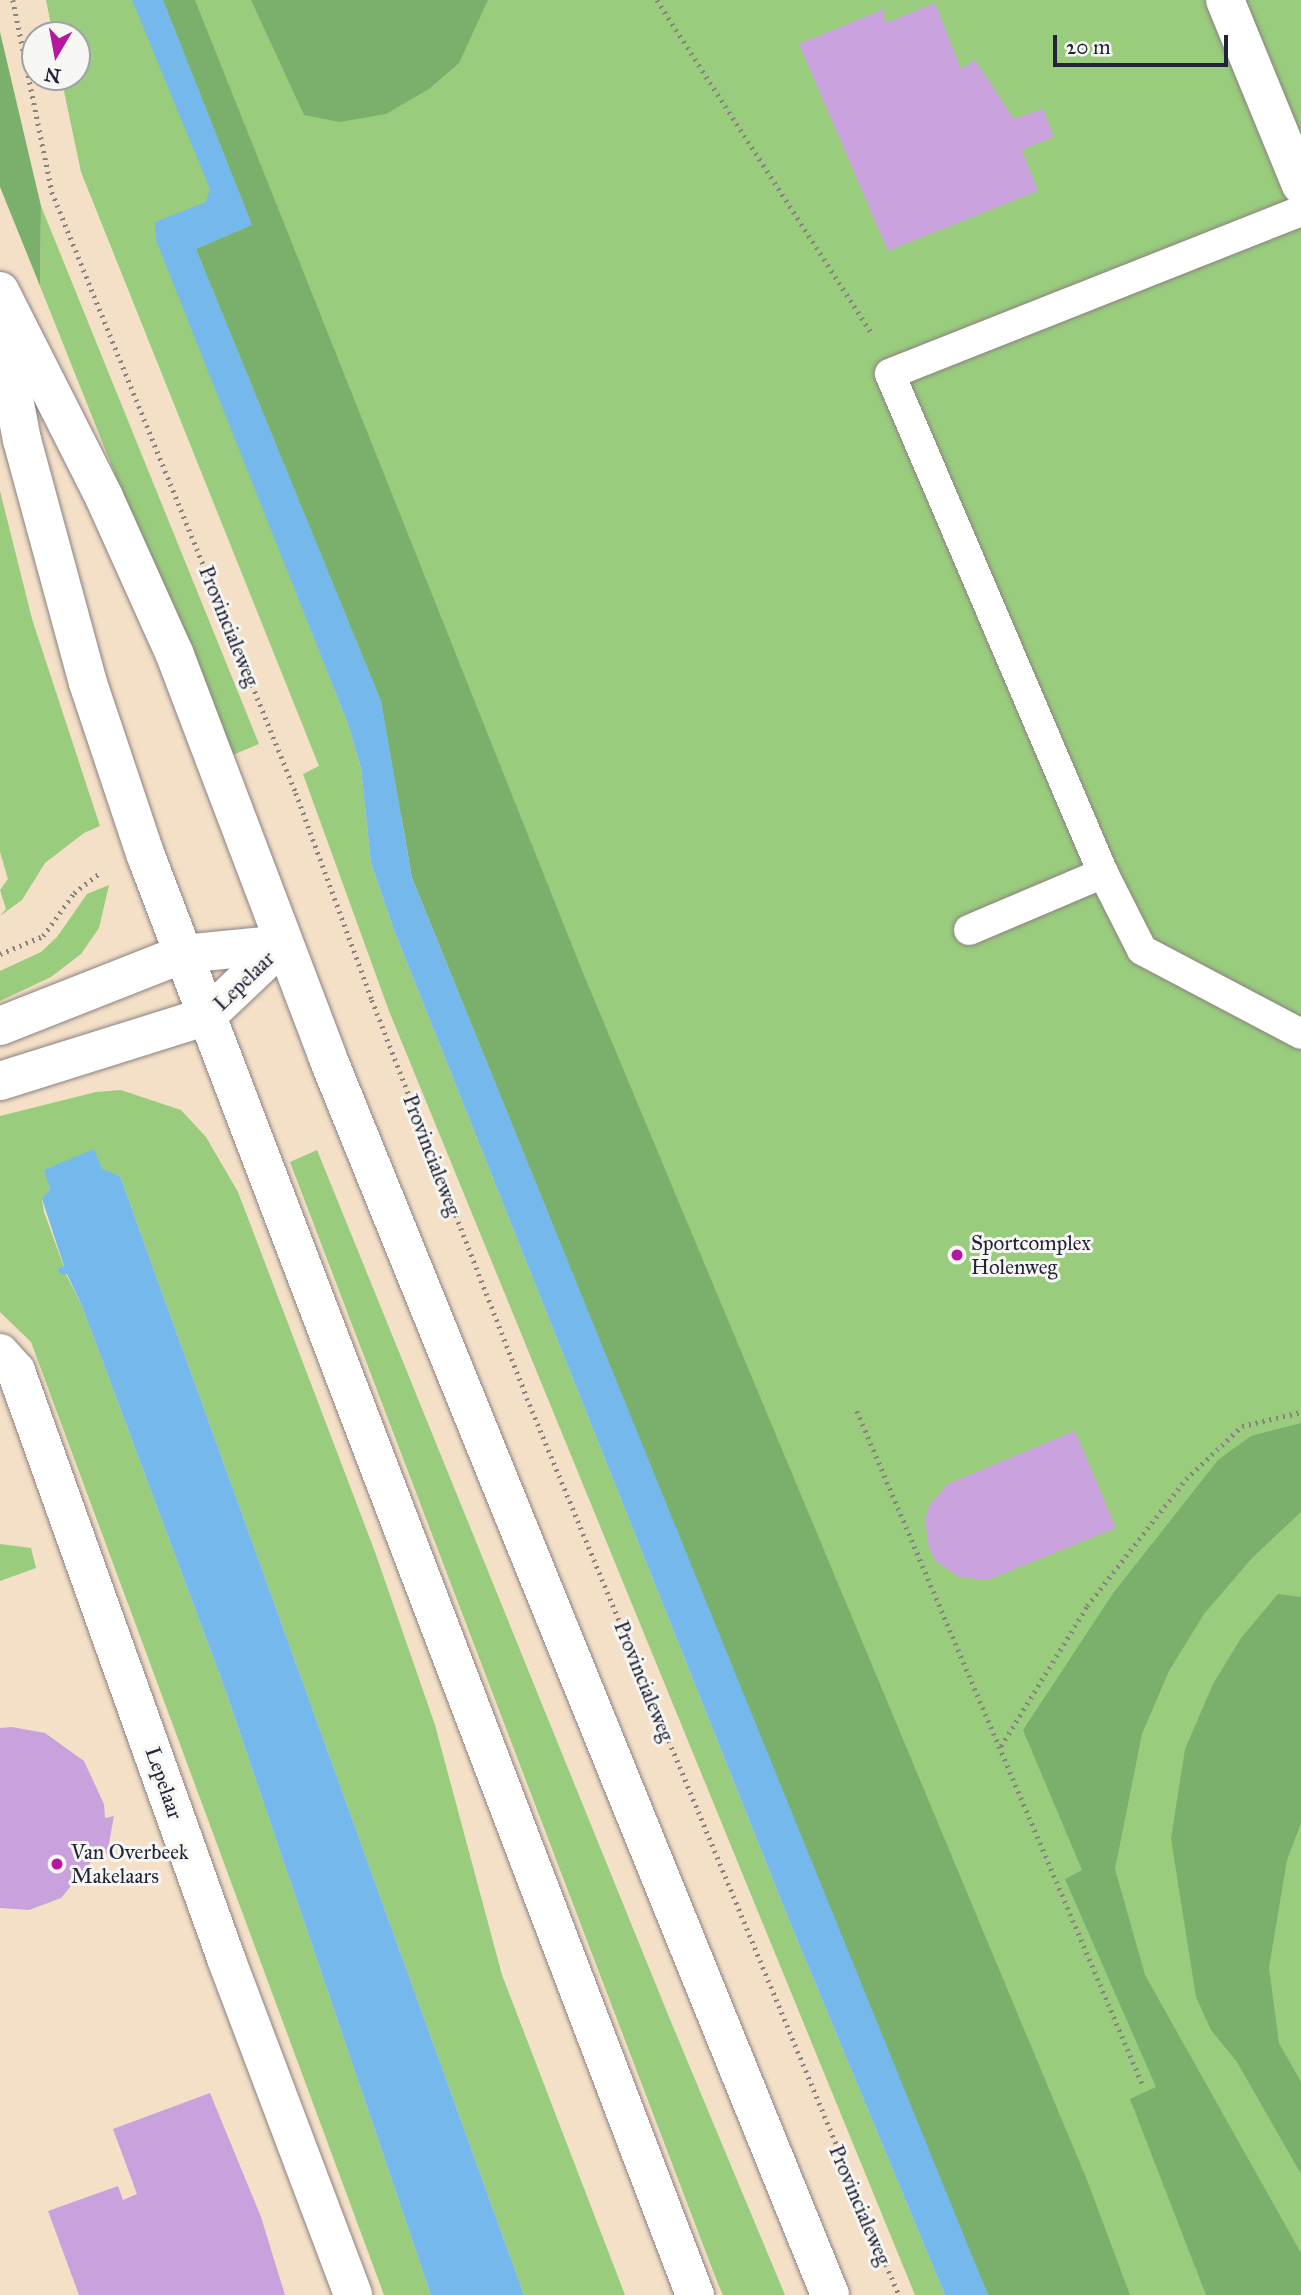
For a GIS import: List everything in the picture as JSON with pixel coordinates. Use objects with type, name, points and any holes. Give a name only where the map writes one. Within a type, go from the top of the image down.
[{"type":"main road","points":[[1225,0],[1301,185]]},
{"type":"main road","points":[[0,291],[104,497],[175,655],[283,944],[830,2295]]},
{"type":"main road","points":[[0,324],[22,440],[89,682],[183,954],[695,2295]]},
{"type":"main road","name":"Lepelaar","points":[[0,1026],[183,954],[283,944]]},
{"type":"main road","name":"Lepelaar","points":[[0,1081],[207,1016],[283,944]]},
{"type":"main road","name":"Lepelaar","points":[[0,1353],[16,1371],[227,1962],[354,2295]]},
{"type":"lane","points":[[1301,211],[890,374],[1103,873],[1142,950],[1301,1034]]},
{"type":"lane","points":[[969,930],[1103,873]]},
{"type":"path","name":"Provincialeweg","points":[[13,0],[52,192],[296,793],[527,1398],[899,2295]]},
{"type":"path","points":[[657,0],[877,340]]},
{"type":"path","points":[[857,1411],[1001,1745],[1142,2083]]},
{"type":"path","points":[[1001,1745],[1087,1606],[1186,1479],[1242,1426],[1301,1412]]},
{"type":"green space","name":"Sportcomplex Holenweg","points":[[46,0],[1301,0],[1301,2295],[1027,2295],[154,231],[348,724],[361,768],[371,863],[394,930],[787,1915],[945,2295],[915,2295],[389,1011],[303,774],[319,766],[81,172],[64,91],[91,91],[91,21],[50,21]]},
{"type":"green space","points":[[163,0],[195,0],[581,968],[1087,2180],[1130,2295],[988,2295],[961,2232],[412,878],[381,701],[196,249],[252,225]]},
{"type":"green space","points":[[251,0],[488,0],[459,63],[429,89],[386,114],[340,122],[304,115]]},
{"type":"green space","points":[[0,32],[41,206],[40,286],[0,187]]},
{"type":"green space","points":[[41,206],[259,744],[228,757],[40,286]]},
{"type":"green space","points":[[0,491],[32,619],[100,826],[84,833],[45,863],[22,900],[0,916],[6,909],[0,890],[8,879],[0,852]]},
{"type":"green space","points":[[109,885],[99,928],[81,954],[51,977],[0,1001],[0,971],[41,952],[57,937],[87,894]]},
{"type":"green space","points":[[121,1090],[181,1110],[206,1137],[238,1192],[375,1552],[435,1725],[502,1975],[625,2295],[524,2295],[120,1176],[102,1170],[94,1150],[45,1170],[50,1189],[42,1200],[64,1267],[58,1268],[66,1274],[82,1306],[225,1689],[431,2295],[384,2295],[31,1342],[0,1312],[0,1116],[96,1092]]},
{"type":"green space","points":[[317,1150],[669,2017],[785,2295],[723,2295],[718,2284],[290,1162]]},
{"type":"green space","points":[[1301,1423],[1301,1512],[1252,1558],[1204,1614],[1169,1671],[1142,1734],[1115,1869],[1145,1975],[1301,2253],[1301,2295],[1206,2295],[1130,2099],[1156,2087],[1065,1879],[1082,1870],[1023,1730],[1114,1592],[1218,1460],[1251,1436]]},
{"type":"green space","points":[[0,1544],[31,1548],[36,1568],[0,1581]]},
{"type":"green space","points":[[1278,1594],[1301,1597],[1301,1823],[1287,1860],[1269,1968],[1279,2043],[1301,2082],[1301,2174],[1237,2062],[1211,2030],[1196,1997],[1171,1839],[1185,1749],[1213,1684],[1241,1638]]},
{"type":"water","points":[[132,0],[163,0],[252,225],[196,249],[381,701],[412,878],[988,2295],[945,2295],[787,1915],[394,930],[371,863],[361,768],[348,724],[156,240],[155,222],[206,202],[210,189]]},
{"type":"water","points":[[94,1149],[102,1169],[120,1176],[524,2295],[431,2295],[225,1689],[82,1306],[67,1274],[61,1275],[58,1268],[64,1266],[42,1199],[50,1189],[44,1170]]},
{"type":"building","points":[[935,3],[961,69],[975,60],[1014,119],[1043,109],[1054,137],[1022,150],[1038,191],[888,251],[799,44],[887,8],[883,14],[886,23]]},
{"type":"building","points":[[1075,1431],[1116,1528],[988,1580],[959,1577],[936,1561],[929,1548],[925,1520],[929,1506],[948,1484]]},
{"type":"building","points":[[12,1727],[45,1733],[84,1761],[104,1804],[105,1818],[114,1816],[107,1854],[100,1851],[61,1898],[29,1910],[0,1908],[0,1728]]},
{"type":"building","points":[[210,2093],[261,2217],[285,2295],[79,2295],[48,2211],[118,2186],[123,2200],[137,2194],[113,2129]]},
{"type":"place","name":"Sportcomplex Holenweg","points":[[957,1255]]},
{"type":"place","name":"Van Overbeek Makelaars","points":[[57,1864]]}]
